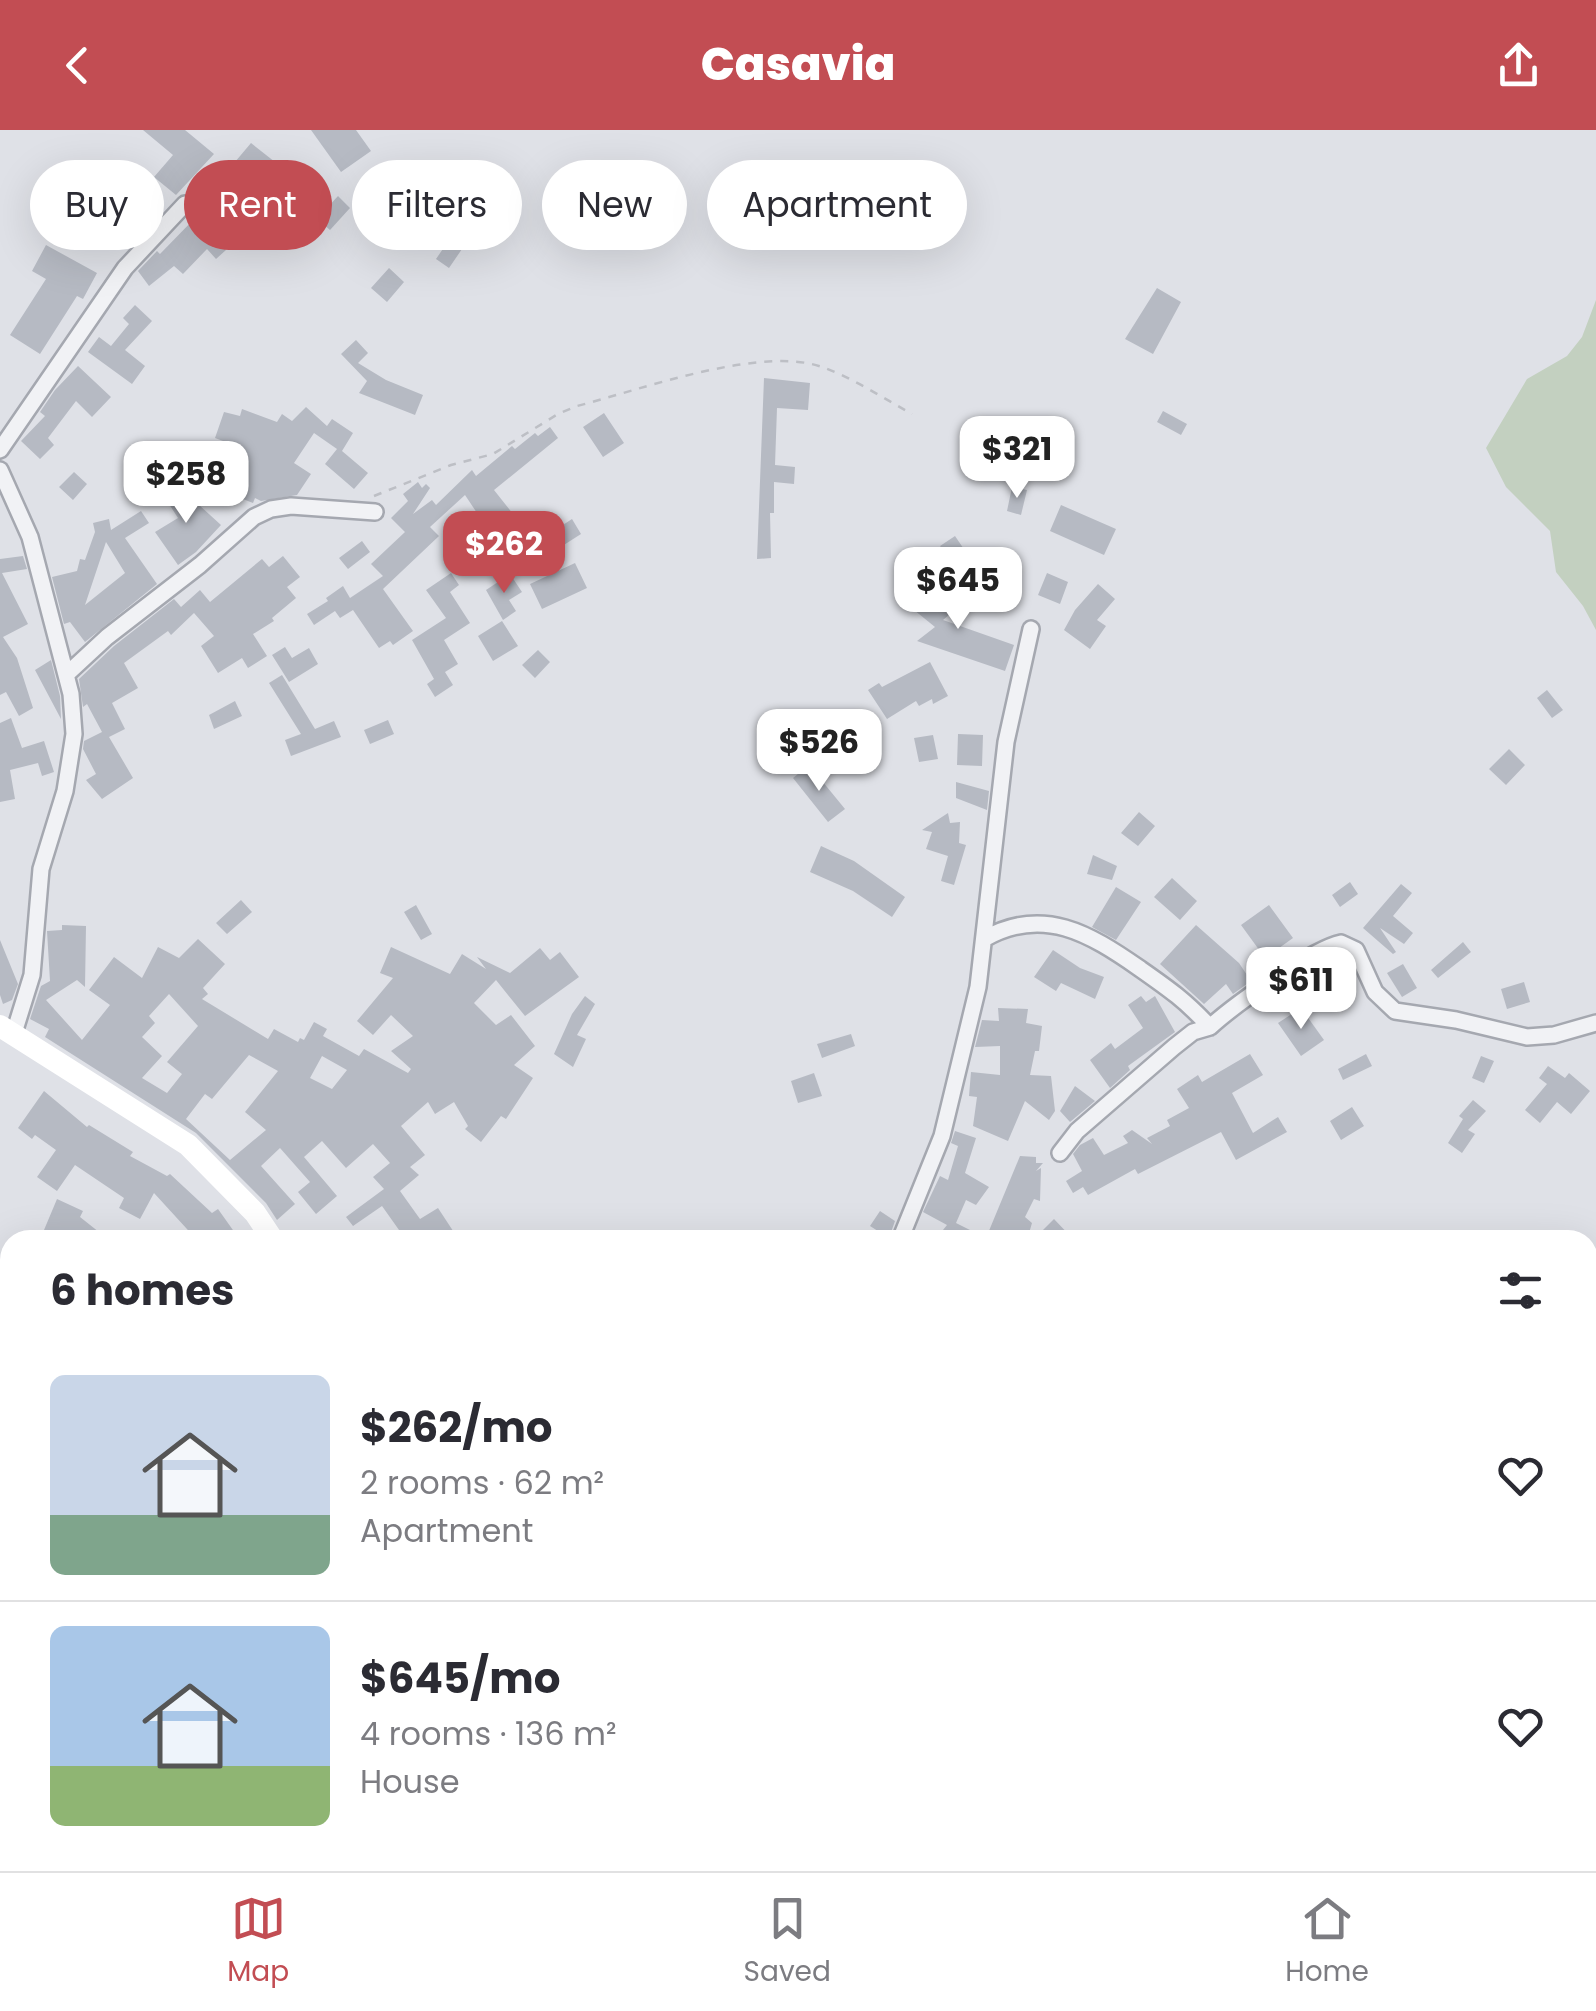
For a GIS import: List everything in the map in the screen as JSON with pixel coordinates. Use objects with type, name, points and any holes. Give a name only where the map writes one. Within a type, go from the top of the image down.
[{"type":"main road","points":[[7,1030],[188,1145],[256,1213],[267,1230]]},
{"type":"street","points":[[0,450],[125,268],[184,205]]},
{"type":"street","points":[[0,470],[26,525],[72,710],[72,753],[65,791],[41,869],[32,975],[7,1030]]},
{"type":"street","points":[[66,675],[254,517],[291,506],[375,512]]},
{"type":"street","points":[[904,1230],[950,1107],[978,988],[1006,742],[1031,629]]},
{"type":"street","points":[[984,938],[1006,927],[1028,923],[1080,932],[1103,942],[1179,994],[1210,1028]]},
{"type":"street","points":[[1060,1153],[1077,1131],[1193,1032],[1210,1028],[1269,982],[1341,943],[1356,950],[1375,992],[1395,1011],[1456,1020],[1526,1037],[1554,1035],[1596,1023]]},
{"type":"path","points":[[351,508],[408,481],[493,454],[577,406],[744,365],[785,360],[822,367],[912,414]]},
{"type":"green space","points":[[1596,300],[1596,630],[1556,572],[1550,531],[1506,487],[1486,448],[1527,379],[1567,356],[1582,337]]},
{"type":"building","points":[[143,130],[185,130],[214,154],[208,160],[184,160],[184,186],[176,195],[164,185],[164,165],[173,155]]},
{"type":"building","points":[[311,130],[356,130],[371,151],[352,160],[341,172]]},
{"type":"building","points":[[251,143],[272,160],[237,160]]},
{"type":"building","points":[[338,196],[350,208],[332,228],[332,203]]},
{"type":"building","points":[[184,229],[184,250],[206,250],[183,274],[174,266],[149,286],[138,271],[157,251],[160,254]]},
{"type":"building","points":[[43,250],[55,250],[97,273],[83,299],[77,296],[40,354],[10,335],[46,279],[32,271]]},
{"type":"building","points":[[208,250],[226,250],[216,259]]},
{"type":"building","points":[[442,250],[461,250],[449,268],[436,259]]},
{"type":"building","points":[[389,268],[404,282],[387,302],[371,288]]},
{"type":"building","points":[[1157,288],[1181,302],[1153,354],[1125,339]]},
{"type":"building","points":[[135,305],[152,321],[125,350],[145,366],[132,384],[88,352],[99,337],[111,346],[129,324],[123,318]]},
{"type":"building","points":[[356,340],[368,353],[358,363],[423,395],[415,415],[359,393],[367,381],[341,354]]},
{"type":"building","points":[[78,366],[111,397],[92,417],[76,401],[48,438],[54,445],[40,459],[21,441],[45,416],[40,412]]},
{"type":"building","points":[[764,378],[810,383],[808,410],[777,408],[775,465],[795,467],[794,484],[774,482],[771,558],[757,559]]},
{"type":"building","points":[[306,407],[327,426],[332,419],[353,433],[342,451],[368,473],[354,489],[325,464],[337,449],[314,433],[294,463],[311,474],[297,495],[261,501],[255,498],[253,503],[205,484],[223,441],[215,438],[224,412],[240,416],[242,409],[277,422],[282,414],[292,421]]},
{"type":"building","points":[[1163,411],[1187,424],[1181,435],[1157,422]]},
{"type":"building","points":[[604,413],[624,443],[603,457],[583,427]]},
{"type":"building","points":[[1030,425],[1045,430],[1037,455],[1022,449]]},
{"type":"building","points":[[550,427],[558,438],[494,490],[517,519],[472,557],[459,541],[483,522],[465,495],[430,527],[439,536],[383,589],[413,631],[393,645],[390,641],[379,648],[353,610],[340,618],[335,611],[314,625],[307,614],[328,601],[326,598],[343,586],[350,598],[383,576],[371,564],[405,532],[391,518],[408,501],[403,494],[418,482],[422,488],[426,484],[430,488],[413,514],[432,500],[436,505],[472,470],[476,476],[512,446],[515,449]]},
{"type":"building","points":[[74,472],[87,484],[73,500],[59,487]]},
{"type":"building","points":[[176,484],[221,525],[178,565],[155,532],[178,518],[162,493]]},
{"type":"building","points":[[1012,487],[1027,490],[1021,515],[1007,511]]},
{"type":"building","points":[[1061,505],[1116,529],[1104,555],[1050,531]]},
{"type":"building","points":[[141,511],[149,523],[125,538],[157,584],[85,642],[70,622],[64,624],[52,577],[77,571],[95,532],[93,523],[109,519],[111,530]],"holes":[[[106,542],[125,573],[85,605]]]},
{"type":"building","points":[[572,519],[581,534],[556,550],[546,536]]},
{"type":"building","points":[[955,536],[972,561],[950,575],[939,557],[945,553],[940,546]]},
{"type":"building","points":[[362,541],[370,552],[348,569],[339,558]]},
{"type":"building","points":[[23,556],[27,569],[2,573],[28,624],[3,637],[17,658],[33,708],[19,716],[6,692],[0,695],[0,559]]},
{"type":"building","points":[[283,556],[300,577],[287,587],[296,598],[272,618],[274,621],[253,634],[267,656],[248,668],[242,658],[218,673],[201,646],[214,636],[194,613],[171,635],[168,631],[124,663],[138,688],[112,703],[125,729],[109,737],[133,778],[102,799],[86,780],[96,774],[83,749],[84,741],[102,732],[87,704],[83,707],[79,679],[174,599],[181,607],[200,590],[210,602],[262,559],[269,567]]},
{"type":"building","points":[[575,563],[587,588],[542,609],[530,584]]},
{"type":"building","points":[[451,573],[459,585],[450,592],[470,623],[444,640],[458,664],[445,672],[453,685],[435,697],[427,684],[434,679],[412,640],[446,618],[426,590]]},
{"type":"building","points":[[1047,573],[1068,582],[1060,604],[1038,595]]},
{"type":"building","points":[[510,574],[522,592],[509,600],[516,611],[503,620],[486,590]]},
{"type":"building","points":[[1098,584],[1115,599],[1097,620],[1106,626],[1090,649],[1064,630],[1075,610]]},
{"type":"building","points":[[951,587],[964,602],[943,620],[1014,645],[1005,671],[917,641],[935,627],[903,601],[918,589],[932,604]]},
{"type":"building","points":[[502,621],[518,646],[493,661],[478,636]]},
{"type":"building","points":[[285,647],[292,658],[309,648],[318,664],[289,682],[272,655]]},
{"type":"building","points":[[538,650],[550,662],[535,678],[522,665]]},
{"type":"building","points":[[51,660],[60,696],[61,719],[35,670]]},
{"type":"building","points":[[930,662],[948,696],[933,704],[932,699],[919,706],[916,701],[887,719],[868,690],[879,683],[882,687]]},
{"type":"building","points":[[282,675],[315,729],[334,721],[341,737],[291,756],[285,740],[301,734],[269,683]]},
{"type":"building","points":[[1547,690],[1563,710],[1552,718],[1537,698]]},
{"type":"building","points":[[235,701],[242,716],[214,729],[209,715]]},
{"type":"building","points":[[11,718],[22,748],[44,741],[54,772],[42,776],[38,763],[10,770],[15,799],[0,802],[0,723]]},
{"type":"building","points":[[388,720],[394,734],[370,744],[364,730]]},
{"type":"building","points":[[958,734],[983,735],[982,766],[957,765]]},
{"type":"building","points":[[933,735],[938,759],[919,762],[914,738]]},
{"type":"building","points":[[1509,749],[1525,765],[1506,785],[1489,769]]},
{"type":"building","points":[[809,765],[845,809],[828,822],[793,778]]},
{"type":"building","points":[[956,782],[989,791],[987,810],[956,798]]},
{"type":"building","points":[[1139,812],[1155,826],[1138,846],[1121,833]]},
{"type":"building","points":[[948,813],[950,823],[960,822],[959,843],[966,845],[954,885],[941,881],[948,856],[926,849],[932,832],[922,830]]},
{"type":"building","points":[[821,846],[854,861],[905,897],[892,917],[853,891],[810,872]]},
{"type":"building","points":[[1093,855],[1117,866],[1112,880],[1087,874]]},
{"type":"building","points":[[1172,878],[1197,901],[1180,920],[1154,897]]},
{"type":"building","points":[[1350,882],[1358,894],[1340,907],[1332,895]]},
{"type":"building","points":[[1401,884],[1412,893],[1393,916],[1413,933],[1404,944],[1380,928],[1396,952],[1393,954],[1363,928]]},
{"type":"building","points":[[1116,887],[1141,902],[1116,940],[1092,927]]},
{"type":"building","points":[[241,900],[252,912],[227,934],[216,923]]},
{"type":"building","points":[[416,905],[432,934],[421,940],[404,912]]},
{"type":"building","points":[[1269,905],[1293,938],[1265,958],[1241,925]]},
{"type":"building","points":[[62,925],[86,926],[85,987],[77,980],[46,1000],[82,1040],[110,1005],[89,990],[114,957],[142,978],[158,947],[179,958],[198,939],[225,964],[203,988],[208,994],[202,999],[268,1039],[274,1029],[298,1042],[300,1038],[304,1040],[314,1022],[327,1029],[323,1036],[359,1056],[364,1049],[408,1073],[411,1069],[391,1051],[413,1036],[391,1015],[373,1035],[357,1021],[393,978],[380,973],[391,947],[450,974],[462,954],[486,969],[477,957],[510,973],[540,948],[550,960],[560,952],[579,977],[525,1016],[496,980],[474,1003],[496,1025],[511,1015],[535,1046],[514,1065],[533,1078],[506,1119],[501,1116],[481,1142],[465,1129],[468,1126],[454,1102],[435,1114],[428,1102],[401,1126],[425,1155],[410,1167],[419,1175],[400,1191],[420,1219],[438,1208],[452,1230],[399,1230],[382,1206],[353,1226],[346,1217],[384,1189],[373,1177],[390,1163],[373,1144],[346,1168],[322,1141],[304,1157],[337,1196],[316,1214],[298,1192],[310,1182],[280,1148],[261,1166],[295,1204],[277,1220],[266,1203],[196,1133],[45,1037],[49,1029],[30,1019],[41,986],[50,981],[47,931],[62,930]],"holes":[[[169,994],[198,1026],[167,1062],[182,1074],[167,1093],[142,1078],[162,1056],[142,1037],[155,1023],[149,1016]],[[249,1055],[278,1071],[245,1112],[266,1130],[230,1160],[186,1119],[205,1094],[212,1099]],[[322,1056],[347,1070],[332,1089],[310,1078]]]},
{"type":"building","points":[[1196,925],[1239,963],[1251,981],[1233,994],[1226,984],[1204,1004],[1160,964]]},
{"type":"building","points":[[0,940],[18,984],[12,1000],[3,1004],[0,995]]},
{"type":"building","points":[[1463,942],[1471,952],[1438,978],[1431,970]]},
{"type":"building","points":[[1053,950],[1080,968],[1104,977],[1095,999],[1061,983],[1056,991],[1034,977]]},
{"type":"building","points":[[1403,964],[1417,988],[1402,997],[1387,973]]},
{"type":"building","points":[[1336,969],[1348,983],[1308,1011],[1295,994],[1316,979],[1320,985]]},
{"type":"building","points":[[1524,982],[1530,1002],[1507,1009],[1501,989]]},
{"type":"building","points":[[585,996],[595,1004],[577,1035],[586,1039],[573,1067],[554,1054]]},
{"type":"building","points":[[1141,996],[1146,1002],[1155,996],[1175,1032],[1128,1066],[1130,1070],[1110,1088],[1090,1060],[1111,1043],[1115,1049],[1143,1028],[1128,1005]]},
{"type":"building","points":[[998,1008],[1028,1009],[1026,1023],[1042,1026],[1039,1051],[1035,1051],[1030,1075],[1051,1076],[1055,1111],[1049,1120],[1025,1101],[1008,1141],[973,1126],[977,1097],[969,1096],[971,1072],[1000,1075],[1000,1046],[975,1047],[982,1020],[999,1021]]},
{"type":"building","points":[[1301,1008],[1324,1040],[1301,1056],[1278,1023]]},
{"type":"building","points":[[851,1034],[855,1046],[822,1058],[817,1044]]},
{"type":"building","points":[[1250,1054],[1263,1075],[1232,1093],[1253,1133],[1278,1117],[1287,1132],[1236,1160],[1221,1132],[1138,1174],[1135,1169],[1088,1195],[1083,1187],[1073,1193],[1066,1181],[1082,1171],[1073,1154],[1080,1145],[1093,1138],[1104,1155],[1128,1143],[1123,1136],[1132,1130],[1152,1144],[1147,1138],[1170,1126],[1167,1120],[1189,1108],[1177,1089],[1198,1075],[1202,1082]]},
{"type":"building","points":[[1366,1054],[1372,1066],[1343,1080],[1338,1069]]},
{"type":"building","points":[[1481,1056],[1494,1061],[1484,1083],[1472,1078]]},
{"type":"building","points":[[1548,1066],[1565,1078],[1569,1073],[1590,1091],[1571,1114],[1557,1102],[1540,1123],[1525,1110],[1547,1084],[1539,1078]]},
{"type":"building","points":[[814,1073],[822,1096],[798,1103],[791,1081]]},
{"type":"building","points":[[1075,1086],[1095,1101],[1070,1122],[1060,1111]]},
{"type":"building","points":[[44,1091],[87,1127],[133,1152],[130,1156],[167,1176],[170,1174],[212,1213],[218,1209],[233,1230],[188,1230],[154,1193],[140,1219],[119,1208],[124,1198],[75,1165],[57,1191],[37,1177],[56,1150],[18,1128]]},
{"type":"building","points":[[1473,1100],[1486,1111],[1468,1130],[1475,1134],[1462,1153],[1448,1143],[1463,1119],[1459,1116]]},
{"type":"building","points":[[1352,1107],[1364,1126],[1341,1140],[1330,1121]]},
{"type":"building","points":[[955,1131],[976,1138],[965,1173],[989,1187],[976,1205],[966,1200],[956,1223],[970,1230],[943,1230],[947,1225],[923,1212],[940,1176],[948,1180],[958,1146],[951,1143]]},
{"type":"building","points":[[1020,1156],[1036,1157],[1036,1163],[1043,1163],[1036,1171],[1041,1168],[1040,1201],[1034,1199],[1025,1217],[1032,1223],[1030,1230],[989,1230]]},
{"type":"building","points":[[57,1199],[83,1211],[80,1217],[96,1230],[44,1230]]},
{"type":"building","points":[[880,1211],[895,1221],[892,1230],[870,1226]]},
{"type":"building","points":[[1054,1219],[1064,1230],[1043,1230]]}]
